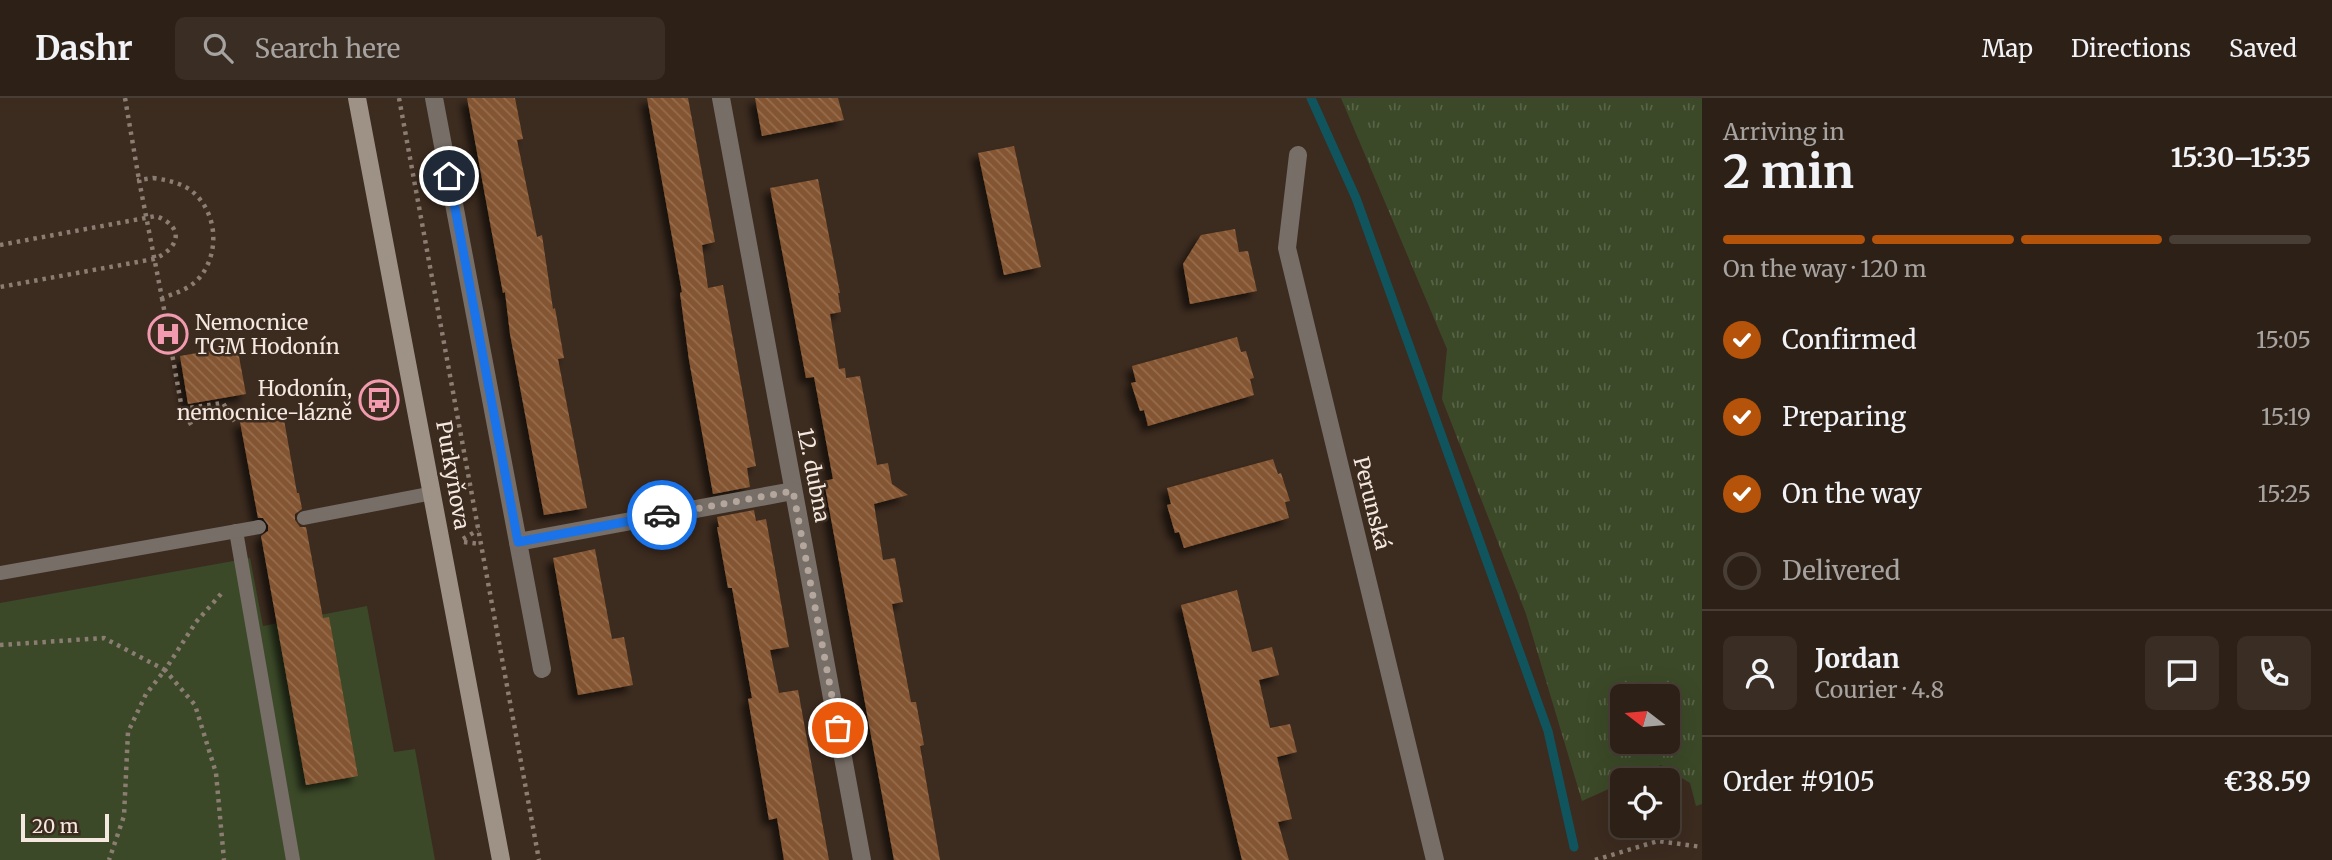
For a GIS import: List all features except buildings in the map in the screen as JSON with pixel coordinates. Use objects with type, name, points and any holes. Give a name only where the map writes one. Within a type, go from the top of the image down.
[{"type":"street","name":"Purkyňova","points":[[358,98],[501,860]]},
{"type":"street","points":[[434,98],[542,669]]},
{"type":"street","name":"12. dubna","points":[[720,98],[863,860]]},
{"type":"street","name":"Perunská","points":[[1298,155],[1287,248],[1435,860]]},
{"type":"street","points":[[518,542],[793,491]]},
{"type":"lane","points":[[304,518],[433,493]]},
{"type":"lane","points":[[0,573],[259,527]]},
{"type":"lane","points":[[236,531],[293,860]]},
{"type":"path","points":[[125,98],[182,409],[193,428]]},
{"type":"path","points":[[399,98],[539,860]]},
{"type":"path","points":[[139,180],[172,181],[189,189],[203,202],[212,219],[214,240],[210,260],[200,277],[184,290],[162,298]]},
{"type":"path","points":[[0,245],[156,216],[167,221],[175,230],[175,243],[168,253],[154,259],[0,287]]},
{"type":"path","points":[[182,409],[223,403],[237,425]]},
{"type":"path","points":[[478,530],[459,541],[481,544]]},
{"type":"path","points":[[110,860],[124,816],[128,732],[146,694],[196,622],[222,594]]},
{"type":"path","points":[[0,645],[104,638],[165,670],[195,705],[199,716],[216,773],[224,860]]},
{"type":"path","points":[[1595,860],[1658,841],[1702,848]]},
{"type":"green space","points":[[1341,98],[1702,98],[1702,804],[1696,806],[1690,783],[1680,777],[1680,768],[1666,768],[1661,765],[1654,768],[1610,768],[1610,788],[1582,801],[1526,614],[1442,399],[1447,349]]},
{"type":"green space","points":[[250,558],[263,626],[367,606],[394,752],[415,749],[435,860],[0,860],[0,603]]},
{"type":"waterway","points":[[1311,98],[1356,198],[1548,731],[1574,847]]},
{"type":"way so far","points":[[662,515],[793,491],[838,728]]},
{"type":"place","name":"Nemocnice TGM Hodonín","points":[[168,334]]},
{"type":"place","name":"Hodonín, nemocnice-lázně","points":[[379,400]]},
{"type":"route","points":[[449,176],[518,542],[662,515]]}]
